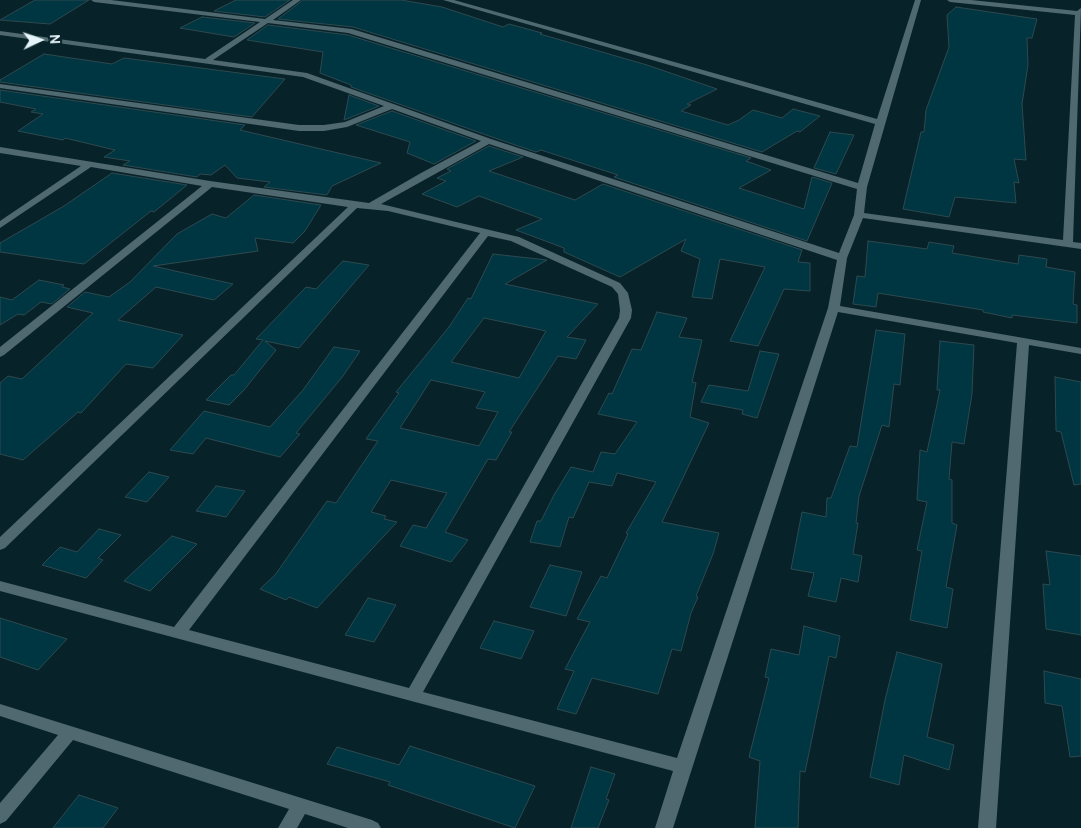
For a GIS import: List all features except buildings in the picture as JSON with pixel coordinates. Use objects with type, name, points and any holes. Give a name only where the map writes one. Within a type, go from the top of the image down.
[{"type":"street","points":[[94,0],[349,31],[862,187]]},
{"type":"street","points":[[208,61],[298,0]]},
{"type":"street","points":[[446,0],[880,123]]},
{"type":"street","points":[[664,828],[834,308],[842,258],[859,215],[862,187],[918,0]]},
{"type":"street","points":[[950,0],[1080,12],[1068,244]]},
{"type":"street","points":[[0,33],[304,75],[488,141],[842,258]]},
{"type":"street","points":[[0,86],[299,128],[324,128],[347,124],[390,107]]},
{"type":"street","points":[[372,206],[424,175],[488,141]]},
{"type":"street","points":[[0,150],[210,184],[354,205],[388,208],[515,239],[616,285],[623,293],[625,318],[413,695]]},
{"type":"street","points":[[0,226],[90,164]]},
{"type":"street","points":[[0,353],[210,184]]},
{"type":"street","points":[[0,545],[354,205]]},
{"type":"street","points":[[859,215],[1081,246]]},
{"type":"street","points":[[178,633],[486,232]]},
{"type":"street","points":[[834,308],[1081,351]]},
{"type":"street","points":[[987,828],[1023,342]]},
{"type":"street","points":[[0,586],[683,767]]},
{"type":"street","points":[[0,710],[372,828]]},
{"type":"street","points":[[0,816],[70,732]]},
{"type":"street","points":[[287,828],[300,806]]}]
